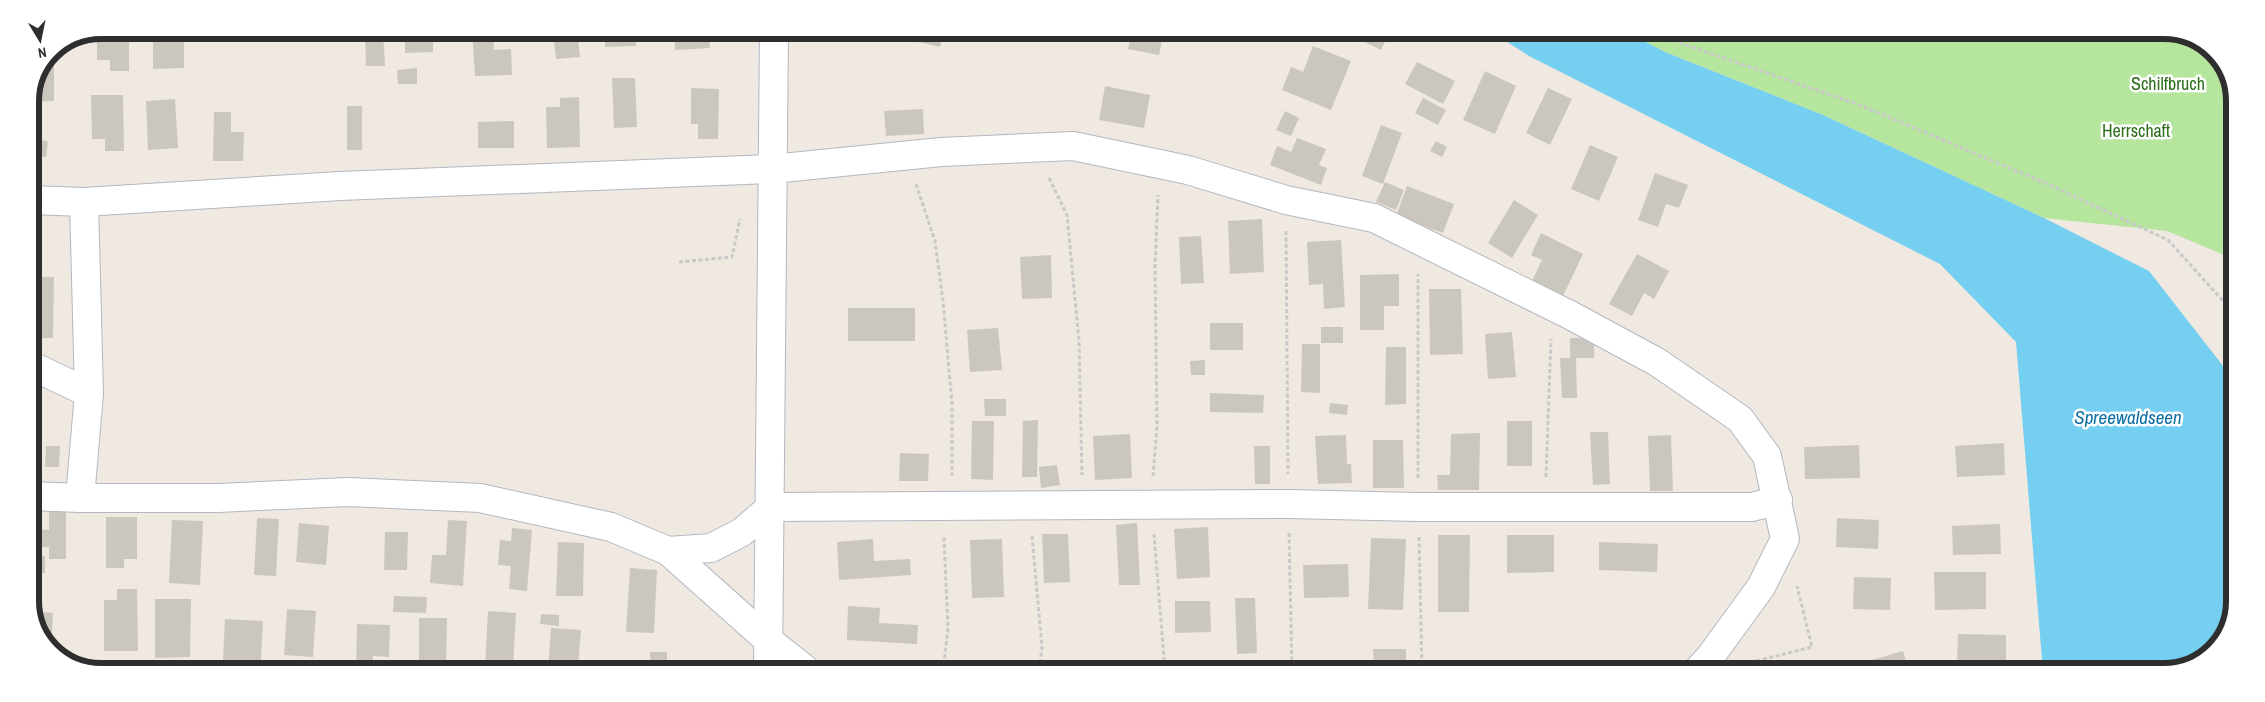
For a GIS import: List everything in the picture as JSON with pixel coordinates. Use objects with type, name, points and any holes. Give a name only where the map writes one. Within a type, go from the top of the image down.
[{"type":"street","points":[[768,663],[771,507],[774,39]]},
{"type":"street","points":[[39,200],[84,202],[340,186],[772,169],[906,155],[1073,146],[1188,170],[1286,200],[1374,218],[1418,238],[1657,362],[1740,419],[1767,456],[1785,539],[1761,586],[1704,663]]},
{"type":"street","points":[[80,498],[89,393],[84,202]]},
{"type":"street","points":[[39,369],[89,393]]},
{"type":"street","points":[[39,496],[218,498],[348,492],[480,498],[611,527],[668,551],[768,640],[797,663]]},
{"type":"street","points":[[668,551],[711,548],[742,532],[771,507],[1151,504],[1288,504],[1418,507],[1752,507],[1778,500]]},
{"type":"path","points":[[1672,39],[1857,104],[2043,182],[2168,240],[2226,305]]},
{"type":"path","points":[[1035,148],[1066,215],[1079,341],[1082,505]]},
{"type":"path","points":[[906,155],[935,241],[943,301],[952,404],[947,506],[948,628],[944,663]]},
{"type":"path","points":[[1159,164],[1155,266],[1157,426],[1151,504],[1164,663]]},
{"type":"path","points":[[1286,200],[1288,504],[1292,663]]},
{"type":"path","points":[[679,262],[732,257],[741,212]]},
{"type":"path","points":[[1418,238],[1418,507],[1422,663]]},
{"type":"path","points":[[1545,506],[1552,307]]},
{"type":"path","points":[[1030,506],[1042,648],[1040,663]]},
{"type":"path","points":[[1748,663],[1812,647],[1796,584]]},
{"type":"green space","name":"Herrschaft","points":[[1640,39],[2172,39],[2180,41],[2205,54],[2218,70],[2225,89],[2226,256],[2167,231],[2044,218],[1823,115],[1665,52]]},
{"type":"water","name":"Spreewaldseen","points":[[1503,39],[1640,39],[1665,52],[1823,115],[2044,218],[2149,271],[2226,370],[2226,609],[2220,628],[2208,645],[2191,657],[2176,662],[2042,663],[2016,342],[1940,264],[1529,56]]},
{"type":"building","points":[[97,39],[129,39],[129,71],[110,71],[110,60],[97,60]]},
{"type":"building","points":[[153,39],[184,39],[184,68],[153,69]]},
{"type":"building","points":[[365,39],[384,39],[385,66],[366,66]]},
{"type":"building","points":[[405,39],[433,39],[433,52],[405,53]]},
{"type":"building","points":[[473,39],[493,39],[494,50],[511,49],[512,75],[475,76]]},
{"type":"building","points":[[554,39],[578,39],[580,57],[556,59]]},
{"type":"building","points":[[605,39],[636,39],[636,46],[605,47]]},
{"type":"building","points":[[674,39],[709,39],[710,48],[675,50]]},
{"type":"building","points":[[910,39],[942,39],[940,47]]},
{"type":"building","points":[[1130,39],[1162,39],[1159,55],[1128,49]]},
{"type":"building","points":[[1358,39],[1386,39],[1381,50]]},
{"type":"building","points":[[1313,46],[1351,61],[1331,110],[1282,90],[1291,67],[1303,72]]},
{"type":"building","points":[[1417,62],[1455,81],[1443,104],[1405,84]]},
{"type":"building","points":[[51,65],[54,65],[54,101],[39,102],[40,89],[44,77]]},
{"type":"building","points":[[417,68],[417,84],[398,84],[397,70]]},
{"type":"building","points":[[1485,71],[1516,86],[1495,134],[1463,120]]},
{"type":"building","points":[[612,78],[635,78],[637,127],[614,128]]},
{"type":"building","points":[[1105,86],[1150,95],[1144,128],[1099,120]]},
{"type":"building","points":[[691,88],[719,89],[718,139],[698,139],[698,124],[691,124]]},
{"type":"building","points":[[1548,88],[1572,99],[1550,145],[1526,133]]},
{"type":"building","points":[[91,95],[123,95],[124,151],[105,151],[105,139],[92,139]]},
{"type":"building","points":[[579,97],[580,147],[547,148],[546,107],[560,107],[560,98]]},
{"type":"building","points":[[1423,98],[1446,110],[1438,125],[1415,113]]},
{"type":"building","points":[[175,99],[178,148],[148,150],[146,101]]},
{"type":"building","points":[[347,106],[362,106],[362,150],[347,150]]},
{"type":"building","points":[[923,109],[924,134],[886,136],[884,111]]},
{"type":"building","points":[[1285,111],[1299,118],[1291,136],[1276,130]]},
{"type":"building","points":[[214,112],[231,112],[231,132],[244,132],[243,161],[213,161]]},
{"type":"building","points":[[514,121],[514,148],[478,148],[478,122]]},
{"type":"building","points":[[1381,125],[1402,133],[1383,184],[1362,176]]},
{"type":"building","points":[[1297,138],[1326,149],[1319,165],[1327,168],[1321,185],[1270,165],[1277,146],[1291,152]]},
{"type":"building","points":[[39,140],[48,141],[46,157],[39,157]]},
{"type":"building","points":[[1436,141],[1447,147],[1442,157],[1430,151]]},
{"type":"building","points":[[1590,145],[1618,157],[1599,201],[1571,189]]},
{"type":"building","points":[[1655,173],[1688,185],[1679,208],[1666,204],[1658,227],[1638,220]]},
{"type":"building","points":[[1385,182],[1404,190],[1396,210],[1376,202]]},
{"type":"building","points":[[1407,186],[1454,204],[1443,233],[1396,216]]},
{"type":"building","points":[[1514,200],[1538,215],[1512,258],[1488,243]]},
{"type":"building","points":[[1262,219],[1264,272],[1230,274],[1228,221]]},
{"type":"building","points":[[1541,233],[1583,254],[1563,296],[1532,281],[1542,260],[1531,255]]},
{"type":"building","points":[[1201,236],[1204,283],[1181,284],[1179,237]]},
{"type":"building","points":[[1341,240],[1345,307],[1324,309],[1323,284],[1309,285],[1307,242]]},
{"type":"building","points":[[1637,254],[1669,271],[1654,299],[1644,293],[1632,316],[1609,304]]},
{"type":"building","points":[[1051,255],[1052,298],[1022,299],[1020,257]]},
{"type":"building","points":[[1399,274],[1399,306],[1384,306],[1384,330],[1360,330],[1360,275]]},
{"type":"building","points":[[39,277],[54,277],[53,338],[39,338]]},
{"type":"building","points":[[1429,289],[1461,289],[1463,354],[1430,355]]},
{"type":"building","points":[[848,308],[915,308],[915,341],[848,341]]},
{"type":"building","points":[[1210,323],[1243,323],[1243,350],[1210,350]]},
{"type":"building","points":[[1321,327],[1343,327],[1343,343],[1321,343]]},
{"type":"building","points":[[998,328],[1002,370],[970,372],[967,330]]},
{"type":"building","points":[[1512,332],[1516,377],[1488,379],[1485,334]]},
{"type":"building","points":[[1570,338],[1594,338],[1594,358],[1576,358],[1577,398],[1562,398],[1560,358],[1570,358]]},
{"type":"building","points":[[1302,344],[1320,344],[1320,393],[1301,392]]},
{"type":"building","points":[[1386,347],[1406,347],[1406,404],[1385,405]]},
{"type":"building","points":[[1205,360],[1205,375],[1191,375],[1190,361]]},
{"type":"building","points":[[1210,393],[1264,395],[1263,413],[1210,412]]},
{"type":"building","points":[[984,399],[1006,399],[1006,416],[985,416]]},
{"type":"building","points":[[1330,403],[1348,405],[1347,415],[1329,413]]},
{"type":"building","points":[[1038,420],[1037,477],[1022,477],[1023,421]]},
{"type":"building","points":[[972,421],[994,421],[993,480],[971,479]]},
{"type":"building","points":[[1507,421],[1532,421],[1532,466],[1507,466]]},
{"type":"building","points":[[1590,432],[1608,432],[1610,484],[1593,485]]},
{"type":"building","points":[[1480,433],[1479,490],[1438,490],[1437,475],[1450,475],[1451,434]]},
{"type":"building","points":[[1130,434],[1132,478],[1095,480],[1093,436]]},
{"type":"building","points":[[1346,435],[1347,464],[1351,464],[1352,483],[1318,484],[1315,436]]},
{"type":"building","points":[[1671,435],[1673,491],[1650,491],[1648,436]]},
{"type":"building","points":[[1373,440],[1403,440],[1404,488],[1373,488]]},
{"type":"building","points":[[2004,443],[2005,475],[1957,477],[1955,446]]},
{"type":"building","points":[[1859,445],[1860,478],[1805,479],[1804,447]]},
{"type":"building","points":[[46,446],[60,446],[59,467],[45,467]]},
{"type":"building","points":[[1254,446],[1270,446],[1270,484],[1255,484]]},
{"type":"building","points":[[900,453],[929,454],[928,481],[899,481]]},
{"type":"building","points":[[1057,465],[1060,485],[1041,488],[1039,467]]},
{"type":"building","points":[[49,508],[66,508],[66,559],[49,559],[49,547],[39,547],[39,529],[49,530]]},
{"type":"building","points":[[106,517],[137,517],[137,559],[124,559],[124,568],[106,568]]},
{"type":"building","points":[[257,518],[279,519],[276,576],[254,575]]},
{"type":"building","points":[[1837,518],[1879,520],[1878,549],[1836,547]]},
{"type":"building","points":[[172,520],[203,521],[200,585],[169,583]]},
{"type":"building","points":[[448,520],[467,521],[463,586],[430,583],[432,555],[446,555]]},
{"type":"building","points":[[299,523],[329,526],[326,565],[296,562]]},
{"type":"building","points":[[1137,523],[1140,585],[1119,585],[1116,525]]},
{"type":"building","points":[[2000,524],[2001,554],[1953,555],[1952,526]]},
{"type":"building","points":[[1208,527],[1210,577],[1177,579],[1174,529]]},
{"type":"building","points":[[512,528],[532,530],[527,591],[509,589],[511,566],[498,565],[500,540],[511,541]]},
{"type":"building","points":[[385,532],[408,532],[407,570],[384,570]]},
{"type":"building","points":[[1042,534],[1068,534],[1070,582],[1044,583]]},
{"type":"building","points":[[1438,535],[1470,535],[1469,612],[1438,612]]},
{"type":"building","points":[[1507,535],[1554,535],[1554,572],[1507,573]]},
{"type":"building","points":[[1371,538],[1406,539],[1403,610],[1368,609]]},
{"type":"building","points":[[873,539],[874,561],[910,559],[911,575],[839,580],[837,542]]},
{"type":"building","points":[[1002,539],[1004,597],[972,598],[970,540]]},
{"type":"building","points":[[558,542],[584,543],[583,596],[556,596]]},
{"type":"building","points":[[1599,542],[1658,544],[1657,572],[1599,570]]},
{"type":"building","points":[[39,556],[45,556],[45,573],[39,573]]},
{"type":"building","points":[[1348,564],[1349,597],[1304,598],[1303,565]]},
{"type":"building","points":[[630,568],[657,570],[654,633],[626,632]]},
{"type":"building","points":[[1934,572],[1986,572],[1986,609],[1935,610]]},
{"type":"building","points":[[1854,577],[1891,578],[1890,610],[1853,609]]},
{"type":"building","points":[[117,589],[137,589],[138,651],[104,651],[104,600],[117,600]]},
{"type":"building","points":[[394,596],[427,597],[426,613],[393,612]]},
{"type":"building","points":[[1235,598],[1255,598],[1257,653],[1237,654]]},
{"type":"building","points":[[39,599],[41,599],[40,612],[53,613],[52,638],[42,621],[40,613]]},
{"type":"building","points":[[155,599],[191,599],[190,657],[155,658]]},
{"type":"building","points":[[1175,601],[1210,601],[1211,632],[1175,633]]},
{"type":"building","points":[[848,606],[880,608],[879,623],[918,625],[917,644],[847,640]]},
{"type":"building","points":[[287,609],[316,611],[313,657],[284,655]]},
{"type":"building","points":[[488,611],[516,613],[513,663],[485,663]]},
{"type":"building","points":[[541,614],[559,615],[559,626],[540,624]]},
{"type":"building","points":[[419,618],[447,618],[446,663],[419,663]]},
{"type":"building","points":[[225,619],[263,621],[261,662],[223,660]]},
{"type":"building","points":[[357,624],[390,625],[389,657],[373,656],[372,663],[356,663]]},
{"type":"building","points":[[551,628],[581,630],[578,663],[548,663]]},
{"type":"building","points":[[1958,634],[2006,635],[2006,663],[1957,663]]},
{"type":"building","points":[[1373,649],[1406,649],[1406,663],[1374,663]]},
{"type":"building","points":[[1903,651],[1906,663],[1865,663]]},
{"type":"building","points":[[650,652],[667,652],[667,663],[651,663]]},
{"type":"park label","name":"Schilfbruch","points":[[2168,83]]}]
